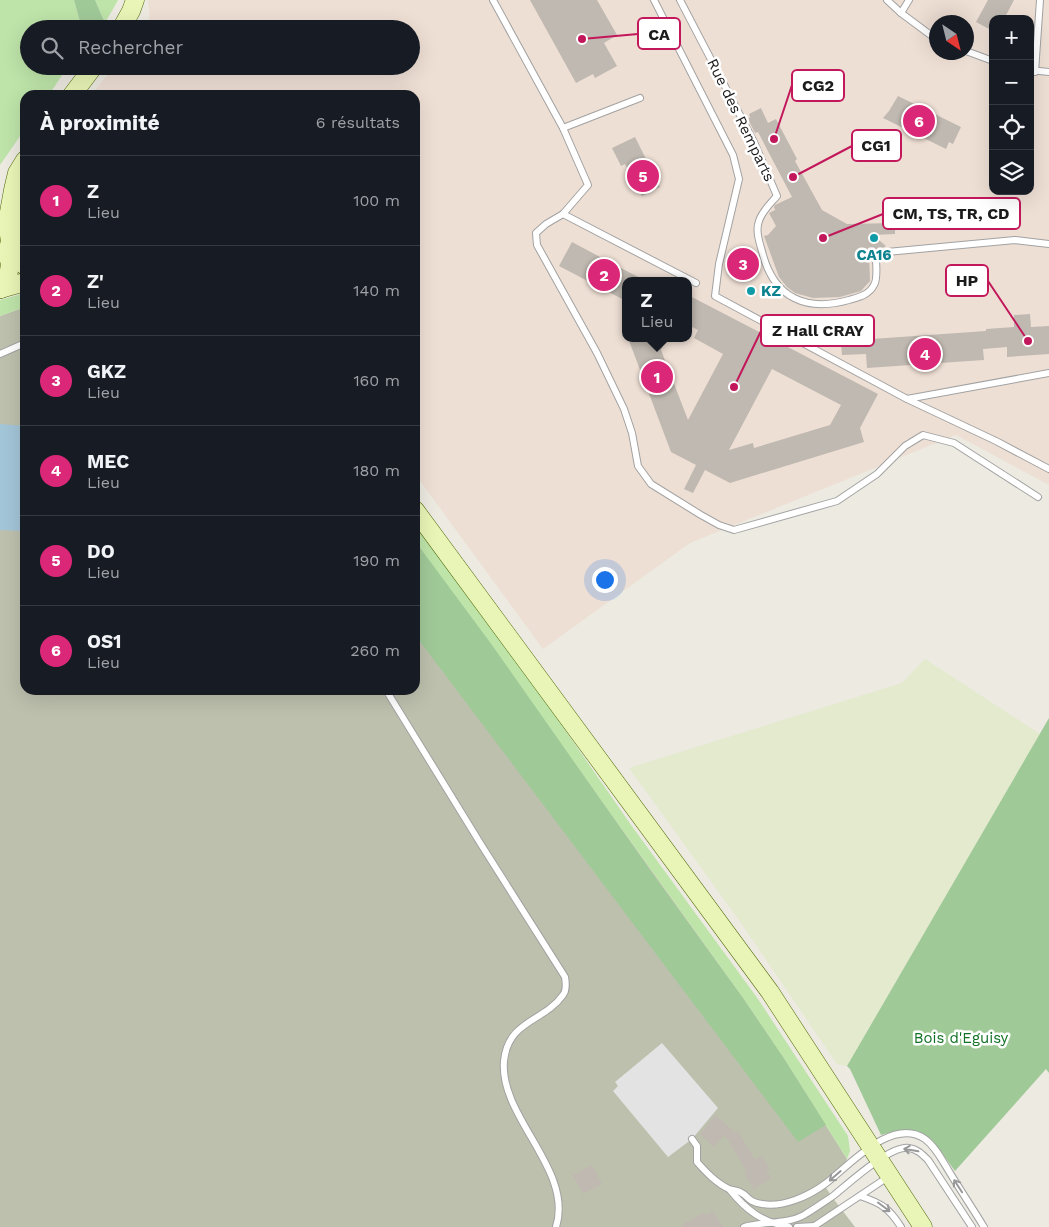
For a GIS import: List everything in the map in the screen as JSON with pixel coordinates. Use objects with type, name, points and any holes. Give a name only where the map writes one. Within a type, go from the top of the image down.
[{"type":"main road","points":[[126,20],[135,0]]},
{"type":"main road","points":[[76,90],[87,75]]},
{"type":"main road","points":[[20,169],[6,208],[19,219],[17,240],[20,254]]},
{"type":"main road","points":[[0,289],[8,277],[10,264],[7,253],[17,240]]},
{"type":"main road","points":[[0,289],[20,283]]},
{"type":"main road","points":[[420,517],[770,992],[923,1227]]},
{"type":"lane","points":[[494,0],[562,128],[588,185],[563,214],[546,224],[536,233],[537,244],[597,353],[624,409],[632,433],[638,466],[650,484],[700,515],[734,530],[837,502],[877,474],[905,446],[924,435],[954,443],[1038,497]]},
{"type":"lane","points":[[654,0],[733,155],[739,179],[719,264],[715,296],[907,398],[1049,469]]},
{"type":"lane","name":"Rue des Remparts","points":[[680,0],[754,142],[777,196],[758,221],[758,240],[766,265],[775,284],[791,298],[813,303],[838,303],[867,294],[875,284],[876,258],[886,252],[1015,240],[1049,244]]},
{"type":"lane","points":[[887,0],[929,34]]},
{"type":"lane","points":[[901,13],[909,0]]},
{"type":"lane","points":[[1034,61],[1040,0]]},
{"type":"lane","points":[[974,54],[990,60]]},
{"type":"lane","points":[[1034,71],[1049,72]]},
{"type":"lane","points":[[562,128],[640,98]]},
{"type":"lane","points":[[563,214],[684,277]]},
{"type":"lane","points":[[692,281],[696,283]]},
{"type":"lane","points":[[0,354],[20,345]]},
{"type":"lane","points":[[907,398],[1049,372]]},
{"type":"lane","points":[[389,695],[482,846],[566,977],[563,995],[552,1006],[519,1028],[509,1041],[503,1070],[515,1105],[558,1192],[559,1218],[556,1227]]},
{"type":"lane","points":[[770,1225],[802,1216],[832,1197],[875,1154],[883,1139],[898,1134],[914,1134],[925,1140],[936,1151],[984,1227]]},
{"type":"lane","points":[[692,1139],[697,1146],[697,1162],[712,1179],[729,1189],[756,1215],[770,1225]]},
{"type":"lane","points":[[729,1189],[741,1192],[750,1201],[764,1205],[778,1205],[800,1198],[824,1185],[856,1157],[907,1147],[919,1150],[928,1160],[972,1227]]},
{"type":"lane","points":[[797,1227],[814,1226],[889,1176]]},
{"type":"lane","points":[[860,1196],[877,1202],[892,1213],[901,1227]]},
{"type":"lane","points":[[744,1227],[770,1225],[790,1227]]},
{"type":"shaded area","points":[[148,0],[1049,0],[1049,485],[956,435],[690,543],[543,649],[420,481],[420,90],[96,90],[107,75],[420,75],[420,20],[150,20]]},
{"type":"shaded area","points":[[20,309],[20,695],[420,695],[420,548],[743,998],[785,1060],[847,1159],[843,1167],[823,1183],[855,1227],[0,1227],[0,316]]},
{"type":"shaded area","points":[[925,659],[1040,734],[847,1066],[837,1064],[739,920],[629,768],[902,683]]},
{"type":"shaded area","points":[[662,1043],[718,1108],[692,1139],[668,1157],[613,1091],[618,1086],[615,1082]]},
{"type":"green space","points":[[0,0],[74,0],[80,20],[20,20],[20,75],[62,75],[52,90],[20,90],[20,136],[0,165]]},
{"type":"green space","points":[[74,0],[95,0],[104,20],[80,20]]},
{"type":"green space","points":[[95,0],[118,0],[107,20],[104,20]]},
{"type":"green space","points":[[20,294],[20,309],[0,316],[0,300]]},
{"type":"green space","points":[[420,529],[504,642],[631,825],[758,999],[848,1136],[850,1151],[847,1159],[785,1060],[743,998],[420,548]]},
{"type":"green space","points":[[420,548],[492,645],[785,1060],[826,1125],[798,1142],[420,642]]},
{"type":"green space","name":"Bois d'Eguisy","points":[[1049,718],[1049,1073],[1046,1069],[955,1171],[933,1142],[917,1132],[907,1130],[895,1131],[881,1135],[847,1066]]},
{"type":"water","points":[[0,424],[20,426],[20,531],[0,530]]},
{"type":"building","points":[[530,0],[597,0],[617,35],[604,43],[617,66],[595,78],[593,74],[576,83]]},
{"type":"building","points":[[988,0],[1014,0],[1006,15],[989,15],[989,29],[976,22]]},
{"type":"building","points":[[898,96],[961,127],[953,144],[949,142],[946,149],[883,118]]},
{"type":"building","points":[[761,108],[768,123],[776,119],[797,159],[795,161],[822,210],[847,224],[895,223],[895,234],[873,235],[886,246],[869,254],[870,281],[861,291],[840,297],[813,298],[795,293],[779,277],[764,236],[768,235],[776,226],[769,213],[775,210],[775,205],[792,197],[758,132],[755,133],[748,119],[750,117],[749,114]]},
{"type":"building","points":[[635,137],[660,187],[642,196],[625,164],[621,166],[612,148]]},
{"type":"building","points":[[572,242],[638,277],[622,277],[622,299],[559,266]]},
{"type":"building","points":[[746,252],[750,274],[739,276],[735,254]]},
{"type":"building","points":[[692,297],[878,394],[860,428],[864,442],[730,483],[705,470],[693,493],[684,489],[696,465],[671,452],[630,342],[665,342],[661,350],[688,420],[723,354],[694,338],[698,330],[692,327]],"holes":[[[772,369],[841,405],[830,425],[754,448],[753,443],[729,450]]]},
{"type":"building","points":[[1030,314],[1031,327],[1049,326],[1049,354],[1007,357],[1007,347],[983,349],[984,360],[867,368],[866,354],[842,355],[841,343],[844,343],[843,341],[986,331],[986,329],[1014,327],[1014,315]]},
{"type":"building","points":[[715,1115],[736,1133],[738,1131],[755,1160],[762,1156],[770,1169],[766,1171],[771,1178],[754,1189],[744,1174],[747,1172],[725,1135],[714,1147],[700,1134]]},
{"type":"building","points":[[592,1165],[602,1184],[583,1194],[573,1175]]},
{"type":"building","points":[[713,1211],[723,1227],[679,1227],[704,1212],[706,1215]]},
{"type":"place","name":"CA","points":[[582,39]]},
{"type":"place","name":"OS1","points":[[919,121]]},
{"type":"place","name":"CG2","points":[[774,139]]},
{"type":"place","name":"DO","points":[[643,176]]},
{"type":"place","name":"CG1","points":[[793,177]]},
{"type":"place","name":"CM, TS, TR, CD","points":[[823,238]]},
{"type":"place","name":"CA16","points":[[874,238]]},
{"type":"place","name":"GKZ","points":[[743,264]]},
{"type":"place","name":"Z'","points":[[604,275]]},
{"type":"place","name":"KZ","points":[[751,291]]},
{"type":"place","name":"HP","points":[[1028,341]]},
{"type":"place","name":"MEC","points":[[925,354]]},
{"type":"place","name":"Z","points":[[657,377]]},
{"type":"place","name":"Z Hall CRAY","points":[[734,387]]}]
